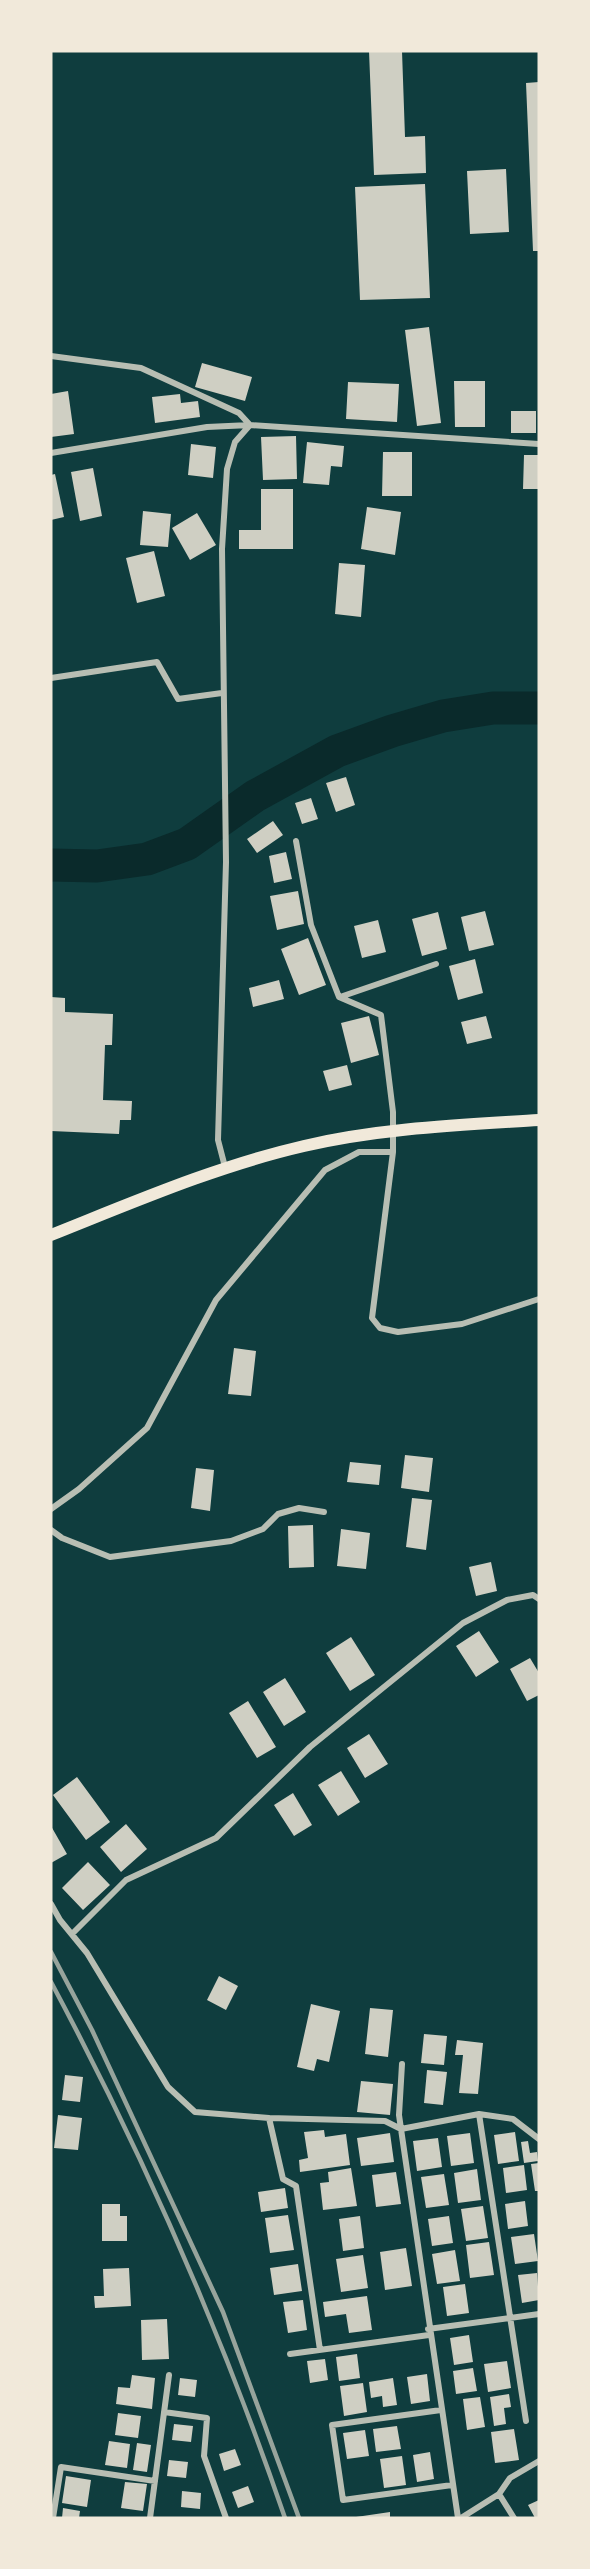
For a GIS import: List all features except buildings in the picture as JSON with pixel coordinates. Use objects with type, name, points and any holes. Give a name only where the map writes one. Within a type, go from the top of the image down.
[{"type":"main road","points":[[51,1235],[225,1167],[306,1146],[391,1131],[539,1120]]},
{"type":"street","points":[[51,356],[141,368],[239,413],[250,425]]},
{"type":"street","points":[[225,1167],[218,1140],[226,862],[222,693],[222,549],[227,469],[235,442],[250,425]]},
{"type":"street","points":[[51,453],[207,427],[250,425],[539,444]]},
{"type":"street","points":[[51,678],[157,662],[178,699],[222,693]]},
{"type":"street","points":[[296,841],[311,925],[339,997],[381,1016],[393,1112],[391,1131],[393,1152],[372,1302],[372,1318],[380,1328],[398,1332],[462,1324],[539,1299]]},
{"type":"street","points":[[339,997],[436,964]]},
{"type":"street","points":[[51,1509],[79,1489],[147,1428],[216,1300],[325,1170],[359,1152],[393,1152]]},
{"type":"street","points":[[51,1530],[62,1538],[110,1557],[231,1541],[263,1529],[278,1514],[298,1508],[324,1512]]},
{"type":"street","points":[[72,1934],[126,1880],[216,1838],[310,1747],[463,1623],[507,1600],[533,1595],[539,1599]]},
{"type":"street","points":[[51,1904],[87,1953],[143,2047],[174,2093],[195,2112],[269,2118],[385,2121],[401,2128],[479,2114],[513,2119],[539,2139]]},
{"type":"street","points":[[402,2064],[399,2115],[429,2332],[459,2518],[499,2494],[510,2478],[539,2461]]},
{"type":"street","points":[[479,2114],[526,2421]]},
{"type":"street","points":[[269,2118],[283,2178],[296,2186],[320,2350]]},
{"type":"street","points":[[290,2354],[539,2314]]},
{"type":"street","points":[[150,2518],[169,2375]]},
{"type":"street","points":[[441,2410],[332,2425],[343,2500],[453,2485]]},
{"type":"street","points":[[164,2412],[207,2418],[204,2456],[226,2518]]},
{"type":"street","points":[[53,2518],[61,2467],[155,2481]]},
{"type":"street","points":[[499,2494],[514,2518]]},
{"type":"waterway","points":[[51,865],[97,866],[147,859],[187,844],[255,796],[337,751],[443,716],[493,708],[539,708]]},
{"type":"railway","points":[[51,1952],[92,2030],[223,2312],[299,2518]]},
{"type":"railway","points":[[51,1982],[118,2112],[179,2245],[235,2381],[285,2518]]}]
